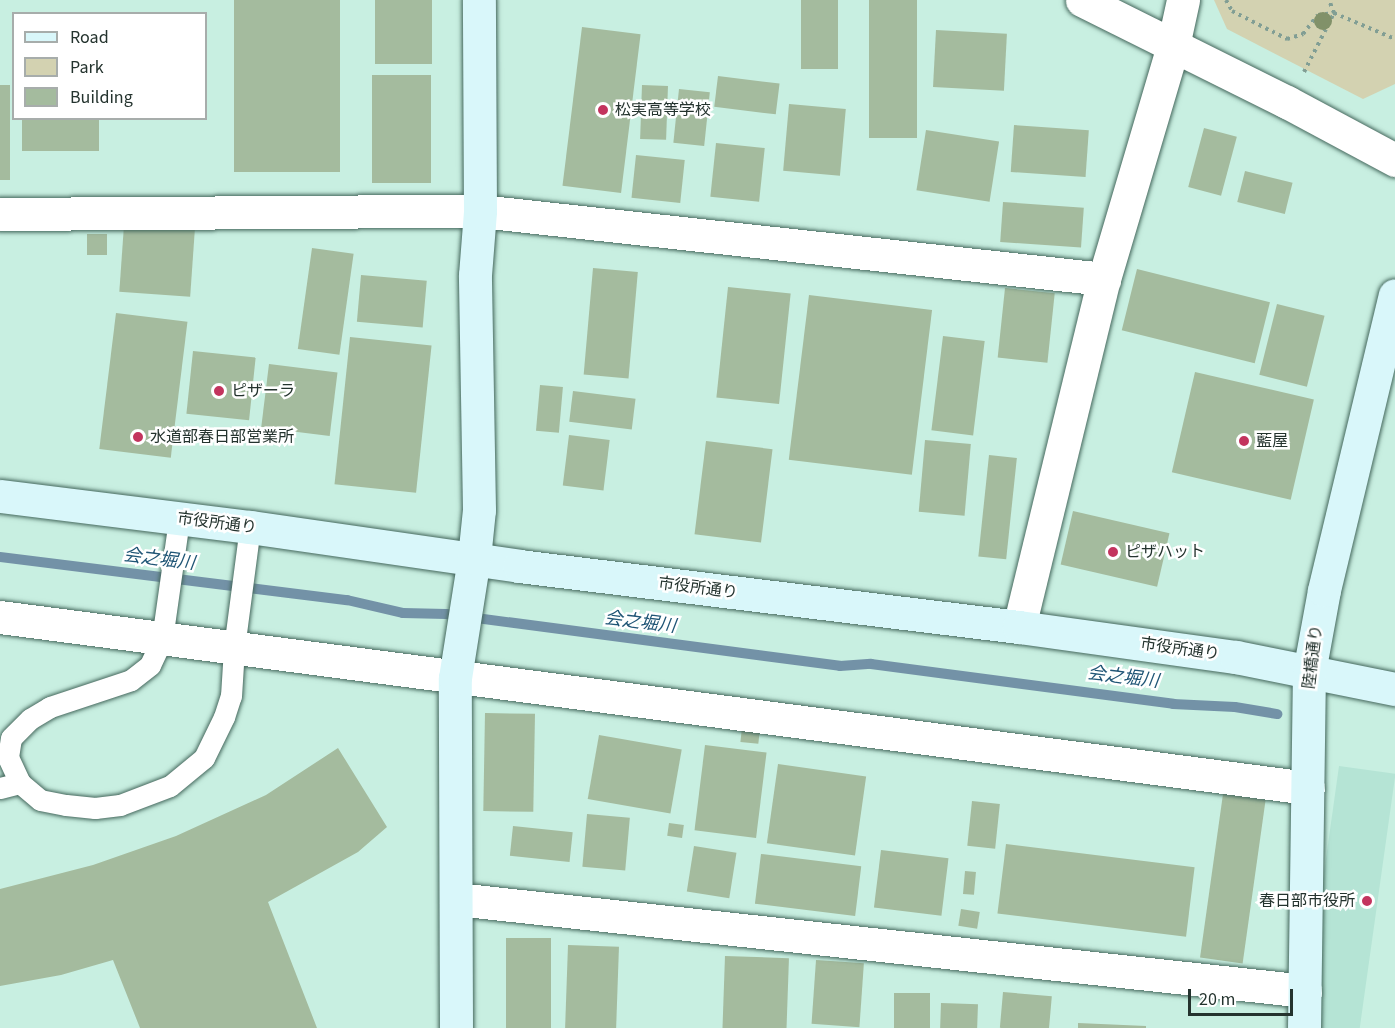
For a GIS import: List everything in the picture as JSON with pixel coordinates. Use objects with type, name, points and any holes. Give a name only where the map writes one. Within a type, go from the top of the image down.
[{"type":"street","points":[[456,1028],[457,665],[474,558],[478,510],[475,275],[480,211],[479,0]]},
{"type":"street","points":[[1082,0],[1287,102],[1395,160]]},
{"type":"street","points":[[1019,627],[1104,279],[1173,46],[1183,0]]},
{"type":"street","points":[[0,214],[480,211],[1104,279]]},
{"type":"street","name":"陸橋通り","points":[[1304,1028],[1309,672],[1324,590],[1395,295]]},
{"type":"street","name":"市役所通り","points":[[0,496],[1236,657],[1395,689]]},
{"type":"street","points":[[0,617],[165,624],[234,648],[457,665],[1308,777]]},
{"type":"street","points":[[456,899],[1305,991]]},
{"type":"lane","points":[[179,519],[165,624],[150,665],[131,680],[50,707],[30,719],[11,738],[5,749],[8,757],[10,786],[40,800],[95,808],[120,805],[170,786],[204,758],[224,717],[231,696],[234,648],[250,527]]},
{"type":"path","points":[[1228,0],[1232,10],[1287,39],[1303,34],[1318,15],[1334,13],[1395,39]]},
{"type":"path","points":[[1300,79],[1334,13],[1329,0]]},
{"type":"shaded area","name":"春日部市役所","points":[[1339,766],[1395,774],[1360,1028],[1303,1025]]},
{"type":"green space","points":[[1214,0],[1395,0],[1395,84],[1363,99],[1227,29]]},
{"type":"building","points":[[234,0],[340,0],[340,172],[234,172]]},
{"type":"building","points":[[375,0],[432,0],[432,64],[375,64]]},
{"type":"building","points":[[801,0],[838,0],[838,69],[801,69]]},
{"type":"building","points":[[869,0],[917,0],[917,138],[869,138]]},
{"type":"building","name":"松実高等学校","points":[[582,27],[641,34],[621,193],[563,186]]},
{"type":"building","points":[[936,30],[1007,34],[1004,91],[933,87]]},
{"type":"building","points":[[372,75],[431,75],[431,183],[372,183]]},
{"type":"building","points":[[718,76],[780,84],[776,114],[714,107]]},
{"type":"building","points":[[0,85],[10,85],[10,180],[0,180]]},
{"type":"building","points":[[642,85],[668,86],[666,140],[640,139]]},
{"type":"building","points":[[679,89],[710,92],[704,146],[673,143]]},
{"type":"building","points":[[789,104],[846,109],[840,176],[783,171]]},
{"type":"building","points":[[22,120],[99,120],[99,151],[22,151]]},
{"type":"building","points":[[1014,125],[1089,130],[1086,177],[1011,172]]},
{"type":"building","points":[[1204,128],[1237,137],[1221,196],[1188,187]]},
{"type":"building","points":[[926,130],[999,142],[990,202],[916,190]]},
{"type":"building","points":[[716,143],[765,148],[759,202],[710,197]]},
{"type":"building","points":[[636,155],[685,160],[680,203],[632,198]]},
{"type":"building","points":[[1245,171],[1293,183],[1285,214],[1237,202]]},
{"type":"building","points":[[1003,202],[1084,208],[1081,248],[1000,242]]},
{"type":"building","points":[[124,225],[195,230],[190,297],[119,292]]},
{"type":"building","points":[[87,234],[107,234],[107,255],[87,255]]},
{"type":"building","points":[[312,248],[354,254],[339,355],[298,349]]},
{"type":"building","points":[[593,268],[638,272],[629,379],[584,375]]},
{"type":"building","points":[[1137,269],[1270,302],[1255,363],[1122,330]]},
{"type":"building","points":[[361,275],[427,281],[423,328],[357,322]]},
{"type":"building","points":[[728,287],[791,294],[779,404],[716,397]]},
{"type":"building","points":[[1005,288],[1055,293],[1047,363],[998,358]]},
{"type":"building","points":[[809,295],[932,310],[912,475],[789,460]]},
{"type":"building","points":[[1277,304],[1325,316],[1307,387],[1259,375]]},
{"type":"building","points":[[116,313],[187,322],[171,458],[99,449]]},
{"type":"building","points":[[943,336],[985,341],[973,435],[931,430]]},
{"type":"building","points":[[350,337],[432,346],[416,493],[335,484]]},
{"type":"building","points":[[193,351],[256,358],[249,420],[186,414]]},
{"type":"building","points":[[269,364],[337,372],[330,436],[261,428]]},
{"type":"building","points":[[1195,372],[1314,399],[1291,500],[1172,472]]},
{"type":"building","points":[[540,385],[563,387],[559,433],[536,431]]},
{"type":"building","points":[[573,391],[636,399],[632,429],[569,422]]},
{"type":"building","points":[[569,435],[610,440],[603,491],[563,486]]},
{"type":"building","points":[[925,440],[971,444],[965,516],[919,512]]},
{"type":"building","points":[[706,441],[773,449],[761,542],[695,534]]},
{"type":"building","points":[[989,455],[1017,458],[1006,559],[978,556]]},
{"type":"building","points":[[1073,511],[1169,533],[1157,587],[1061,565]]},
{"type":"building","points":[[485,713],[535,714],[533,812],[483,811]]},
{"type":"building","points":[[742,727],[760,729],[758,744],[740,742]]},
{"type":"building","points":[[599,735],[682,750],[670,814],[588,799]]},
{"type":"building","points":[[705,745],[767,753],[756,838],[695,830]]},
{"type":"building","points":[[338,748],[387,827],[358,852],[268,902],[317,1028],[140,1028],[113,960],[61,975],[0,986],[0,889],[93,865],[176,836],[266,795]]},
{"type":"building","points":[[778,764],[866,776],[855,856],[767,843]]},
{"type":"building","points":[[1223,794],[1266,800],[1243,963],[1200,957]]},
{"type":"building","points":[[972,801],[1000,804],[995,849],[967,846]]},
{"type":"building","points":[[587,814],[630,818],[625,871],[582,867]]},
{"type":"building","points":[[669,823],[684,825],[682,838],[667,836]]},
{"type":"building","points":[[513,826],[573,832],[570,862],[510,856]]},
{"type":"building","points":[[1006,844],[1195,867],[1186,937],[997,913]]},
{"type":"building","points":[[694,846],[736,853],[729,898],[687,891]]},
{"type":"building","points":[[881,850],[948,858],[941,916],[874,908]]},
{"type":"building","points":[[761,854],[861,866],[855,916],[755,904]]},
{"type":"building","points":[[965,871],[976,872],[974,895],[963,894]]},
{"type":"building","points":[[961,909],[980,912],[977,929],[958,926]]},
{"type":"building","points":[[506,938],[551,938],[551,1028],[506,1028]]},
{"type":"building","points":[[568,945],[619,947],[616,1028],[565,1028]]},
{"type":"building","points":[[725,956],[789,958],[787,1028],[722,1028]]},
{"type":"building","points":[[816,960],[864,963],[859,1027],[812,1024]]},
{"type":"building","points":[[1003,992],[1052,996],[1049,1028],[1000,1028]]},
{"type":"building","points":[[894,993],[930,993],[930,1028],[894,1028]]},
{"type":"building","points":[[941,1003],[978,1004],[977,1028],[940,1028]]},
{"type":"building","points":[[1078,1023],[1146,1026],[1146,1028],[1078,1028]]},
{"type":"waterway","name":"会之堀川","points":[[0,557],[347,600],[403,613],[446,614],[840,666],[871,664],[1173,704],[1235,707],[1277,714]]},
{"type":"place","name":"松実高等学校","points":[[603,110]]},
{"type":"place","name":"ピザーラ","points":[[219,391]]},
{"type":"place","name":"水道部春日部営業所","points":[[138,437]]},
{"type":"place","name":"藍屋","points":[[1244,441]]},
{"type":"place","name":"ピザハット","points":[[1113,552]]},
{"type":"place","name":"春日部市役所","points":[[1367,901]]}]
